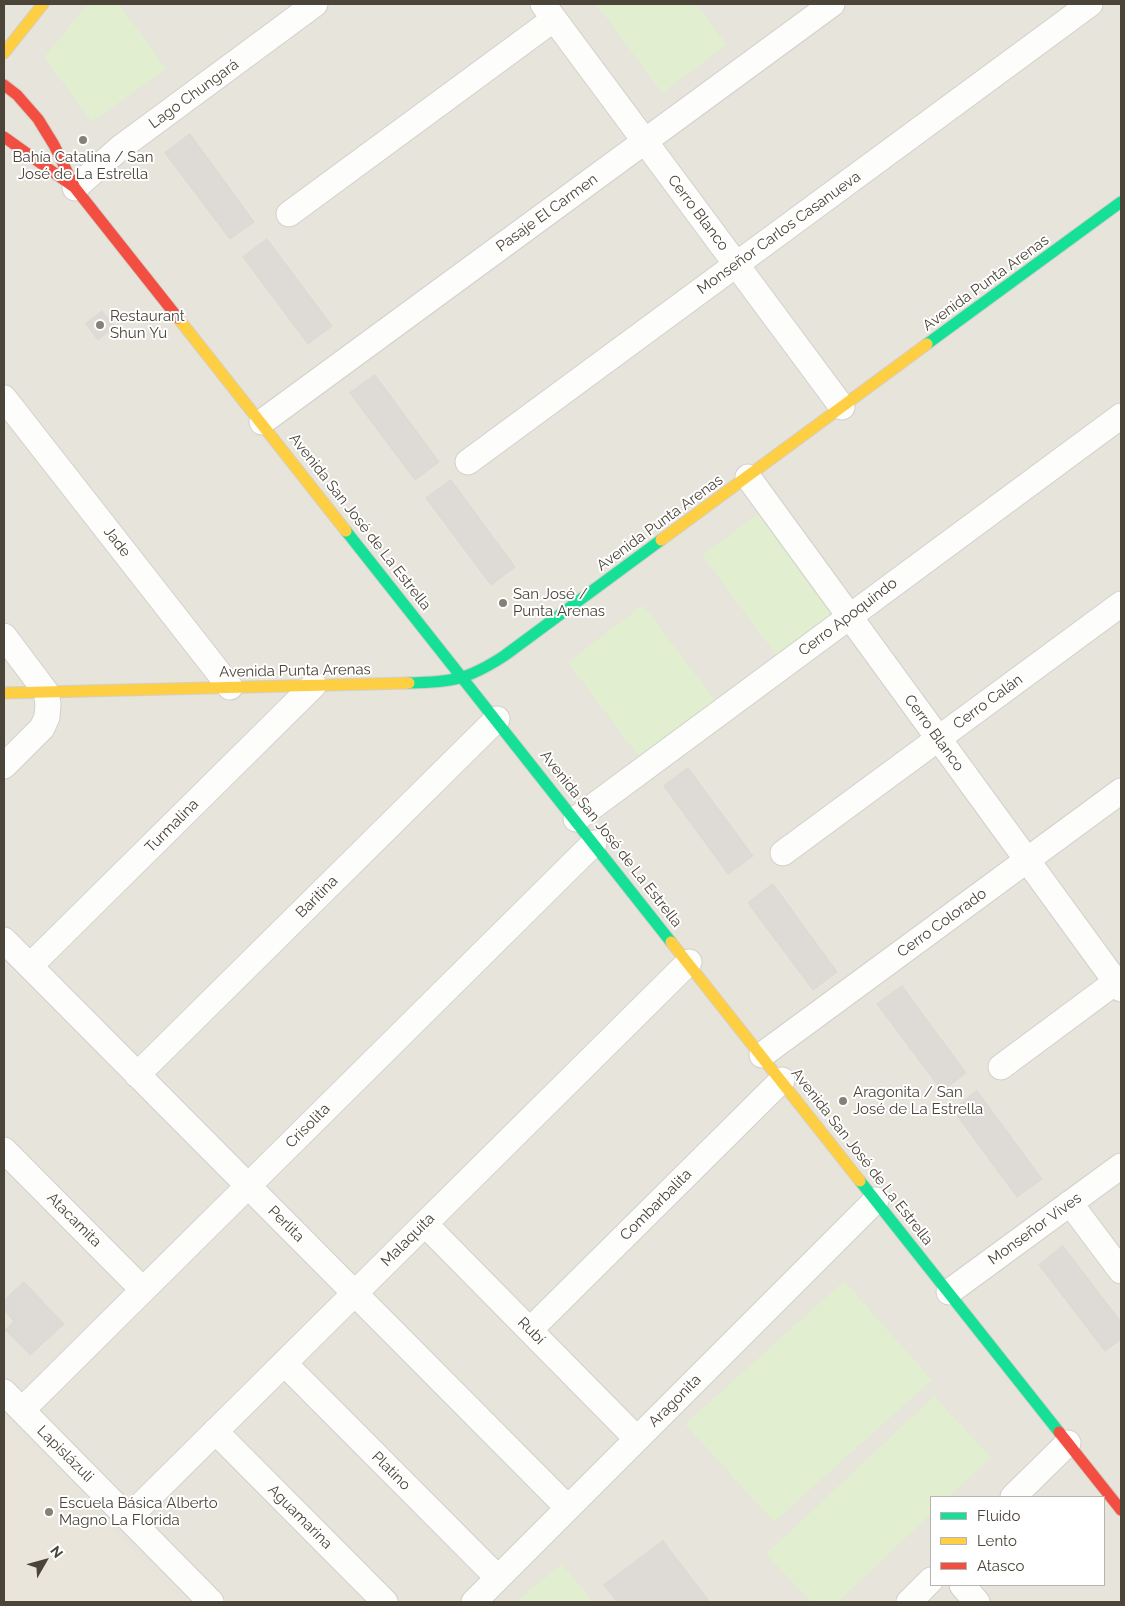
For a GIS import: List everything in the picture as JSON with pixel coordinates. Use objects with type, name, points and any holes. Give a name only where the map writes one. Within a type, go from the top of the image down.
[{"type":"main road","points":[[4,53],[43,4]]},
{"type":"main road","name":"Avenida San José de La Estrella","points":[[4,85],[34,112],[56,146],[76,188],[1121,1510]]},
{"type":"main road","name":"Avenida San José de La Estrella","points":[[4,137],[76,188]]},
{"type":"main road","name":"Avenida Punta Arenas","points":[[4,693],[424,683],[450,682],[465,679],[484,670],[504,656],[1121,202]]},
{"type":"street","name":"Lago Chungará","points":[[76,188],[120,148],[315,4]]},
{"type":"street","name":"Pasaje El Carmen","points":[[262,422],[832,4]]},
{"type":"street","name":"Monseñor Carlos Casanueva","points":[[468,462],[1090,4]]},
{"type":"street","name":"Cerro Blanco","points":[[289,214],[549,12],[842,407]]},
{"type":"street","name":"Jade","points":[[4,398],[230,687]]},
{"type":"street","name":"Cerro Apoquindo","points":[[576,819],[1121,416]]},
{"type":"street","name":"Cerro Blanco","points":[[748,477],[1027,860],[1120,983]]},
{"type":"street","name":"Cerro Calán","points":[[783,853],[1121,604]]},
{"type":"street","points":[[4,636],[46,692],[48,704],[47,716],[42,728],[4,766]]},
{"type":"street","name":"Turmalina","points":[[30,966],[314,685]]},
{"type":"street","name":"Baritina","points":[[137,1075],[497,719]]},
{"type":"street","name":"Cerro Colorado","points":[[762,1055],[1121,791]]},
{"type":"street","name":"Crisolita","points":[[22,1410],[594,842]]},
{"type":"street","name":"Perlita","points":[[4,940],[568,1508]]},
{"type":"street","name":"Malaquita","points":[[128,1518],[689,962]]},
{"type":"street","points":[[1001,1066],[1120,983]]},
{"type":"street","name":"Combarbalita","points":[[530,1330],[782,1080]]},
{"type":"street","name":"Atacamita","points":[[4,1150],[143,1290]]},
{"type":"street","name":"Monseñor Vives","points":[[948,1292],[1121,1166]]},
{"type":"street","name":"Aragonita","points":[[474,1602],[876,1200]]},
{"type":"street","points":[[1070,1203],[1121,1272]]},
{"type":"street","name":"Rubí","points":[[425,1224],[638,1439]]},
{"type":"street","name":"Platino","points":[[284,1363],[498,1578]]},
{"type":"street","name":"Lapislázuli","points":[[4,1392],[212,1602]]},
{"type":"street","name":"Aguamarina","points":[[215,1431],[385,1602]]},
{"type":"street","points":[[1014,1496],[1068,1443]]},
{"type":"street","points":[[908,1602],[930,1581]]},
{"type":"street","points":[[963,1586],[977,1602]]},
{"type":"shaded area","points":[[4,4],[1121,4],[1121,1602],[4,1602]]},
{"type":"shaded area","name":"Escuela Básica Alberto Magno La Florida","points":[[4,1422],[186,1602],[4,1602]]},
{"type":"green space","points":[[88,4],[119,4],[166,69],[92,122],[44,57]]},
{"type":"green space","points":[[596,4],[696,4],[727,45],[662,93]]},
{"type":"green space","points":[[759,513],[833,613],[776,655],[702,555]]},
{"type":"green space","points":[[643,605],[716,702],[640,758],[568,662]]},
{"type":"green space","points":[[844,1281],[932,1380],[774,1522],[685,1424]]},
{"type":"green space","points":[[934,1396],[991,1457],[950,1496],[930,1496],[930,1515],[838,1602],[811,1602],[766,1554]]},
{"type":"green space","points":[[562,1564],[593,1602],[522,1602],[519,1599]]},
{"type":"building","points":[[190,134],[254,222],[230,239],[165,153]]},
{"type":"building","points":[[267,239],[332,326],[308,344],[243,257]]},
{"type":"building","name":"Restaurant Shun Yu","points":[[102,311],[115,326],[98,340],[86,324]]},
{"type":"building","points":[[375,375],[439,462],[415,480],[350,393]]},
{"type":"building","points":[[451,480],[515,567],[491,585],[426,498]]},
{"type":"building","points":[[688,768],[753,856],[728,874],[664,786]]},
{"type":"building","points":[[773,884],[837,972],[813,990],[748,903]]},
{"type":"building","points":[[902,986],[966,1073],[942,1091],[877,1004]]},
{"type":"building","points":[[977,1091],[1042,1179],[1017,1197],[953,1110]]},
{"type":"building","points":[[1063,1246],[1121,1322],[1121,1339],[1105,1351],[1039,1265]]},
{"type":"building","points":[[24,1282],[64,1324],[30,1355],[5,1330],[14,1321],[4,1310],[4,1301]]},
{"type":"building","points":[[663,1541],[709,1601],[617,1602],[604,1585]]},
{"type":"traffic: fast","points":[[927,344],[1121,202]]},
{"type":"traffic: fast","points":[[346,531],[671,942]]},
{"type":"traffic: fast","points":[[409,683],[437,682],[459,678],[491,664],[661,540]]},
{"type":"traffic: fast","points":[[860,1181],[1059,1432]]},
{"type":"traffic: slow","points":[[4,53],[43,4]]},
{"type":"traffic: slow","points":[[178,318],[346,531]]},
{"type":"traffic: slow","points":[[661,540],[927,344]]},
{"type":"traffic: slow","points":[[4,693],[409,683]]},
{"type":"traffic: slow","points":[[671,942],[860,1181]]},
{"type":"traffic: jam","points":[[4,85],[17,95],[38,119],[54,145],[75,188],[178,318]]},
{"type":"traffic: jam","points":[[4,137],[74,187]]},
{"type":"traffic: jam","points":[[1059,1432],[1121,1510]]},
{"type":"place","name":"Bahía Catalina / San José de La Estrella","points":[[83,140]]},
{"type":"place","name":"Restaurant Shun Yu","points":[[100,325]]},
{"type":"place","name":"San José / Punta Arenas","points":[[503,603]]},
{"type":"place","name":"Aragonita / San José de La Estrella","points":[[843,1101]]},
{"type":"place","name":"Escuela Básica Alberto Magno La Florida","points":[[49,1512]]}]
